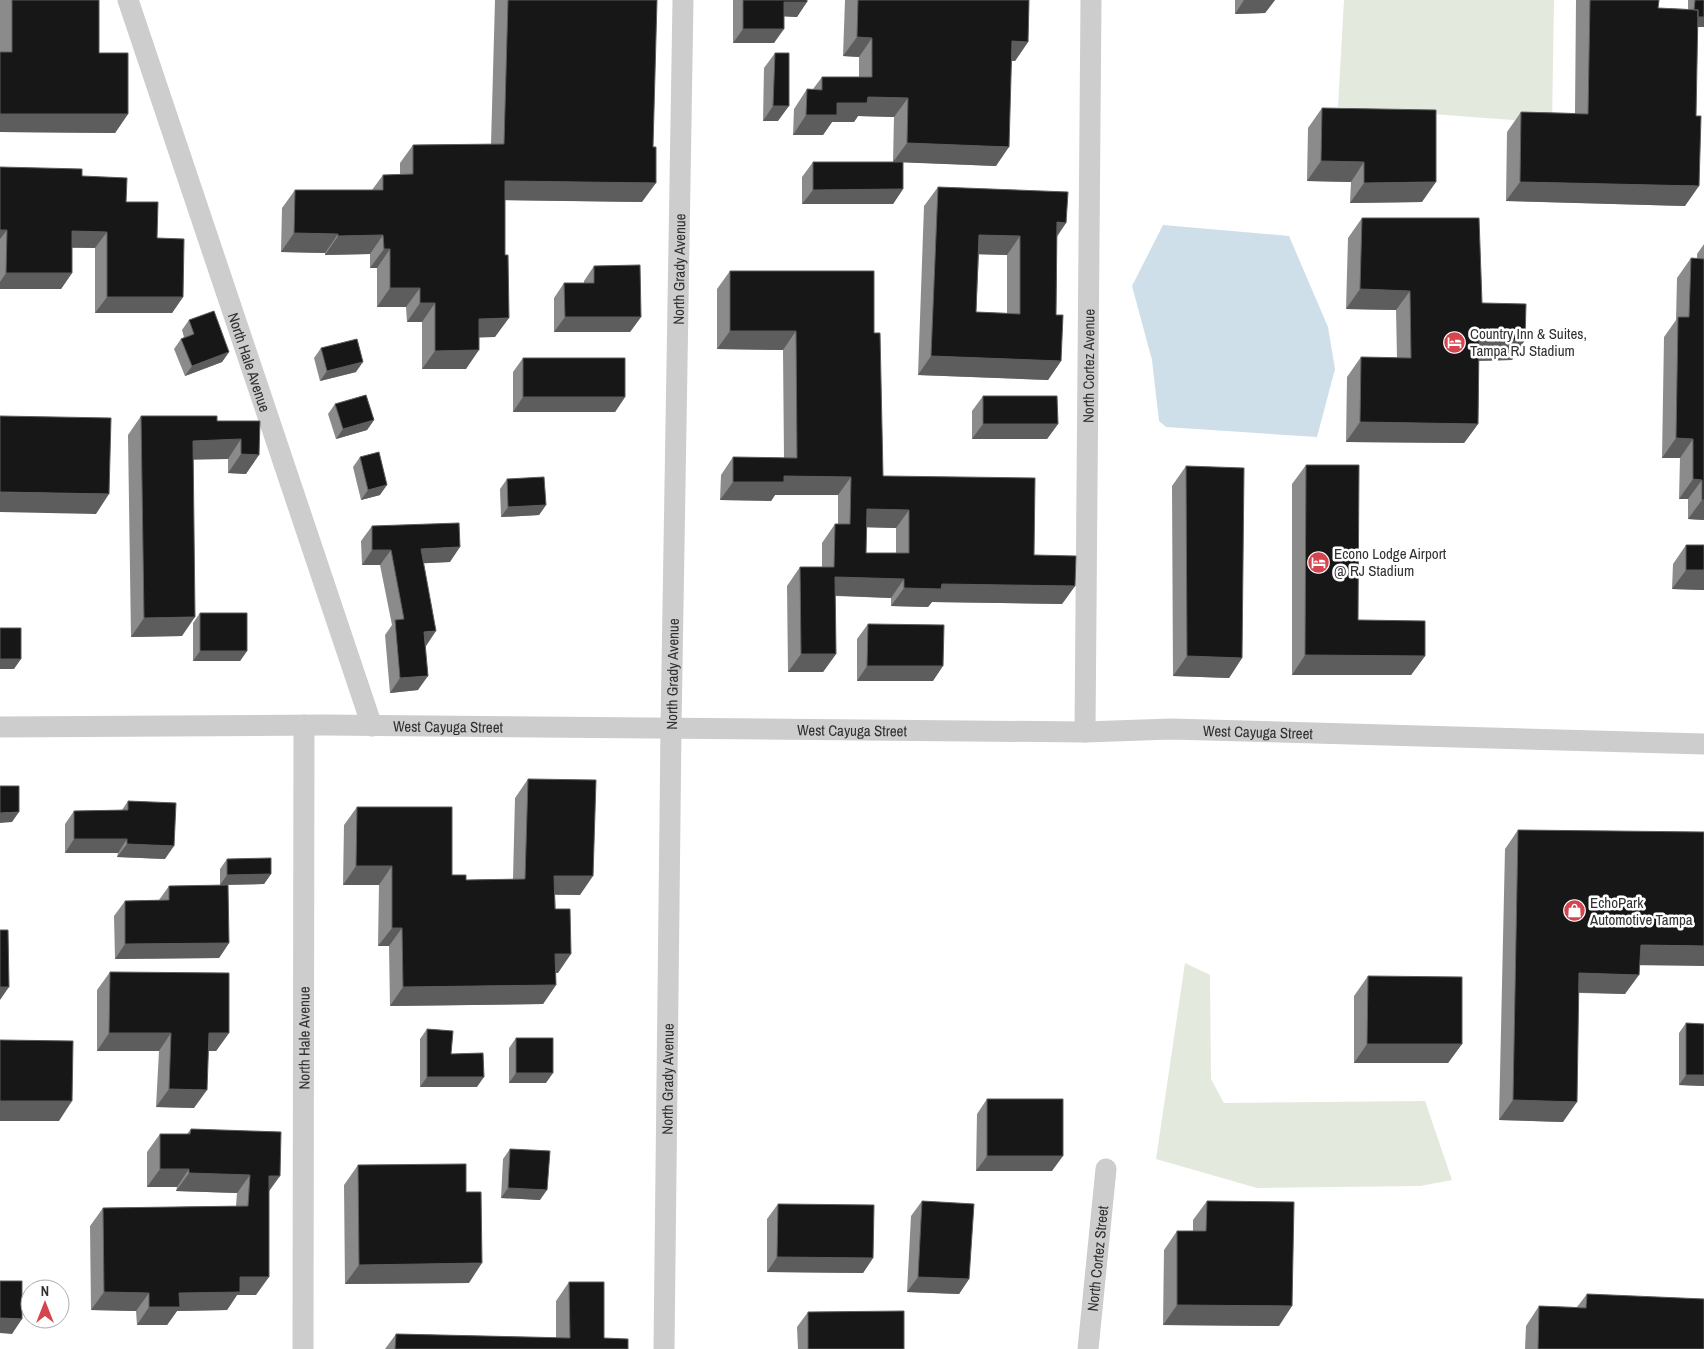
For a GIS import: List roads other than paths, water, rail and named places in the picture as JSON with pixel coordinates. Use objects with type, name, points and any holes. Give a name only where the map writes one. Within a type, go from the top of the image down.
[{"type":"street","name":"North Hale Avenue","points":[[128,0],[372,726]]},
{"type":"street","name":"North Grady Avenue","points":[[664,1349],[671,728],[683,0]]},
{"type":"street","name":"North Cortez Avenue","points":[[1085,732],[1091,0]]},
{"type":"street","name":"North Hale Avenue","points":[[303,1349],[304,725]]},
{"type":"street","name":"West Cayuga Street","points":[[0,727],[304,725],[1085,732],[1171,729],[1704,744]]},
{"type":"street","name":"North Cortez Street","points":[[1088,1349],[1106,1169]]},
{"type":"place","name":"Country Inn & Suites, Tampa RJ Stadium","points":[[1454,342]]},
{"type":"place","name":"Econo Lodge Airport @ RJ Stadium","points":[[1318,562]]},
{"type":"place","name":"EchoPark Automotive Tampa","points":[[1574,911]]}]
